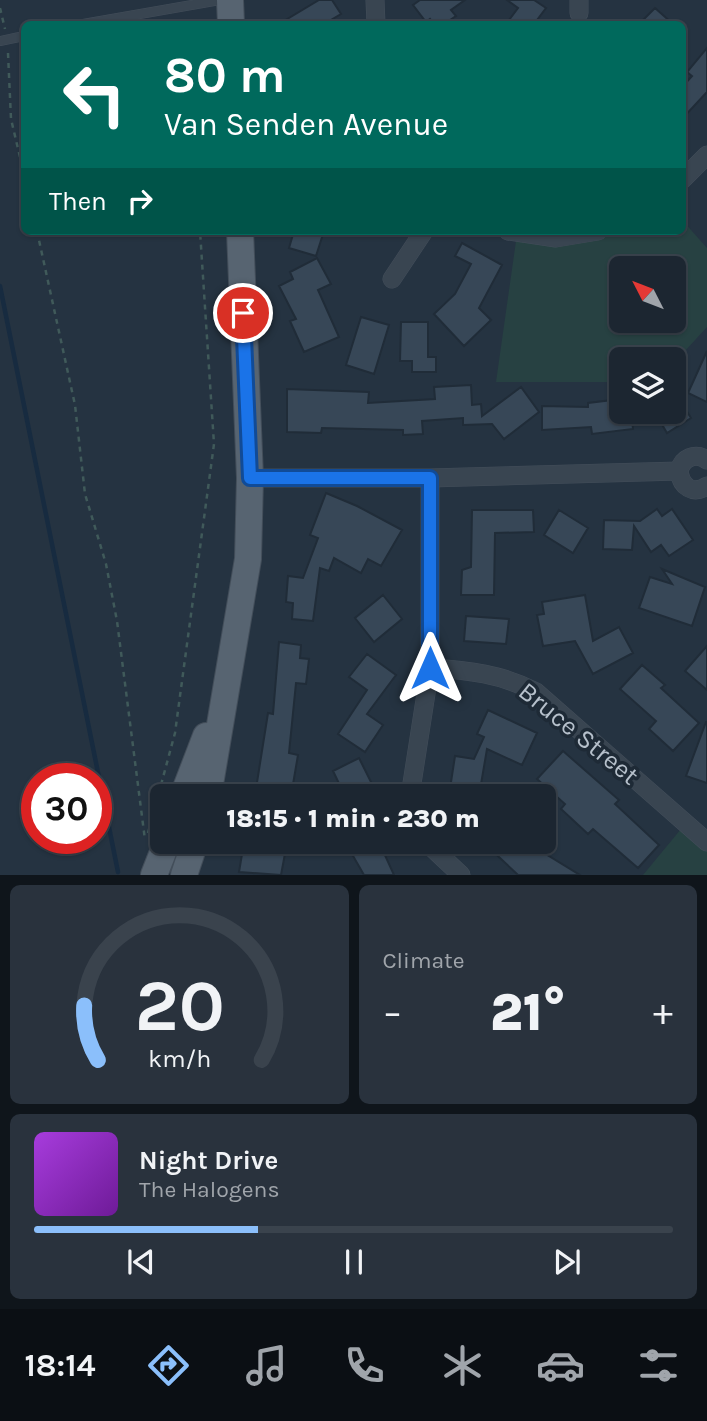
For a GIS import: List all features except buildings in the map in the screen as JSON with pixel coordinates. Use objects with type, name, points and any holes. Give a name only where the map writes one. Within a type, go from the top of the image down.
[{"type":"main road","points":[[230,0],[231,21]]},
{"type":"main road","points":[[210,784],[248,559],[250,478],[240,235]]},
{"type":"main road","points":[[187,784],[232,664]]},
{"type":"main road","points":[[154,875],[155,854]]},
{"type":"main road","points":[[184,875],[191,854]]},
{"type":"street","points":[[375,0],[376,21]]},
{"type":"street","points":[[686,176],[707,155]]},
{"type":"street","points":[[392,279],[422,235]]},
{"type":"street","points":[[535,235],[556,238],[574,235]]},
{"type":"street","points":[[679,471],[689,457],[696,456],[707,460]]},
{"type":"street","points":[[250,478],[430,478],[679,471]]},
{"type":"street","points":[[679,471],[683,485],[689,489],[706,490]]},
{"type":"street","points":[[412,784],[430,668],[430,478]]},
{"type":"street","name":"Bruce Street","points":[[430,668],[474,671],[514,680],[536,692],[707,842]]},
{"type":"street","points":[[439,854],[461,875]]},
{"type":"lane","points":[[100,21],[220,0]]},
{"type":"path","points":[[0,8],[11,119],[21,161]]},
{"type":"path","points":[[38,235],[75,405],[85,494],[106,564],[150,809]]},
{"type":"path","points":[[166,784],[214,444],[200,235]]},
{"type":"green space","points":[[686,224],[707,248],[707,327],[686,350],[686,347],[609,347],[609,382],[496,382],[517,235],[686,235]]},
{"type":"green space","points":[[686,823],[707,842],[707,875],[643,875]]},
{"type":"waterway","points":[[0,286],[118,872]]},
{"type":"route","points":[[243,313],[250,478],[430,478],[430,668]]}]
